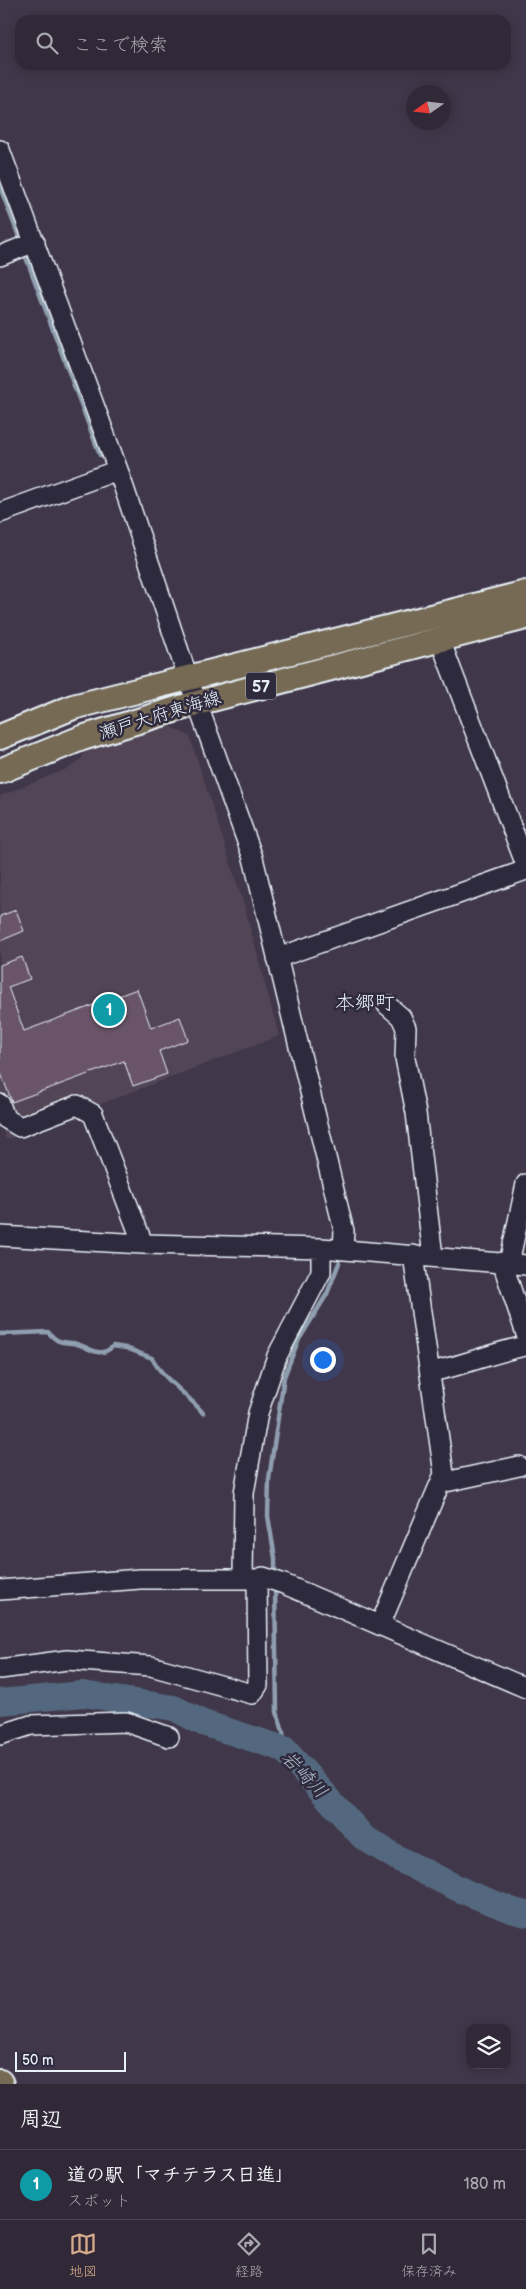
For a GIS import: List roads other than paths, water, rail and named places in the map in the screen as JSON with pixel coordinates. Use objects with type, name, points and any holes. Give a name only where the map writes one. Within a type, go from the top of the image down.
[{"type":"main road","name":"瀬戸大府東海線","points":[[0,737],[73,707],[526,592]]},
{"type":"main road","name":"瀬戸大府東海線","points":[[0,771],[82,738],[197,703],[526,617]]},
{"type":"street","points":[[0,150],[118,470],[188,678],[253,858],[344,1231],[343,1250]]},
{"type":"street","points":[[0,256],[35,242]]},
{"type":"street","points":[[0,513],[118,470]]},
{"type":"street","points":[[440,640],[526,865]]},
{"type":"street","points":[[277,958],[526,870]]},
{"type":"street","points":[[387,1005],[401,1017],[406,1028],[405,1058],[416,1113],[433,1257]]},
{"type":"street","points":[[0,1104],[5,1118],[20,1126],[77,1105],[93,1114],[143,1244]]},
{"type":"street","points":[[526,1184],[512,1263],[526,1334]]},
{"type":"street","points":[[0,1236],[143,1244],[321,1248],[357,1253],[413,1255],[512,1263]]},
{"type":"street","points":[[0,1668],[66,1660],[151,1666],[252,1694],[258,1684],[254,1578],[244,1493],[258,1414],[277,1356],[321,1272],[321,1248]]},
{"type":"street","points":[[380,1625],[444,1474],[413,1255]]},
{"type":"street","points":[[430,1372],[456,1367],[498,1352],[526,1346]]},
{"type":"street","points":[[441,1483],[519,1466]]},
{"type":"street","points":[[0,1590],[140,1580],[254,1578],[284,1584],[526,1688]]},
{"type":"street","points":[[0,1735],[31,1725],[126,1722],[169,1738]]},
{"type":"waterway","points":[[0,187],[21,242]]},
{"type":"waterway","points":[[24,252],[100,455]]},
{"type":"waterway","points":[[275,1577],[275,1558],[268,1516],[269,1479],[284,1377],[298,1341],[327,1294],[339,1263]]},
{"type":"waterway","points":[[0,1334],[48,1332],[60,1342],[75,1343],[97,1352],[105,1352],[113,1346],[126,1348],[152,1358],[169,1380],[203,1413]]},
{"type":"waterway","points":[[275,1587],[277,1712],[283,1731],[284,1749]]},
{"type":"waterway","name":"岩崎川","points":[[0,1702],[83,1694],[174,1708],[203,1723],[284,1749],[363,1837],[397,1858],[465,1892],[526,1914]]},
{"type":"place","name":"道の駅「マチテラス日進」","points":[[109,1010]]},
{"type":"district","name":"本郷町","points":[[365,1002]]}]
